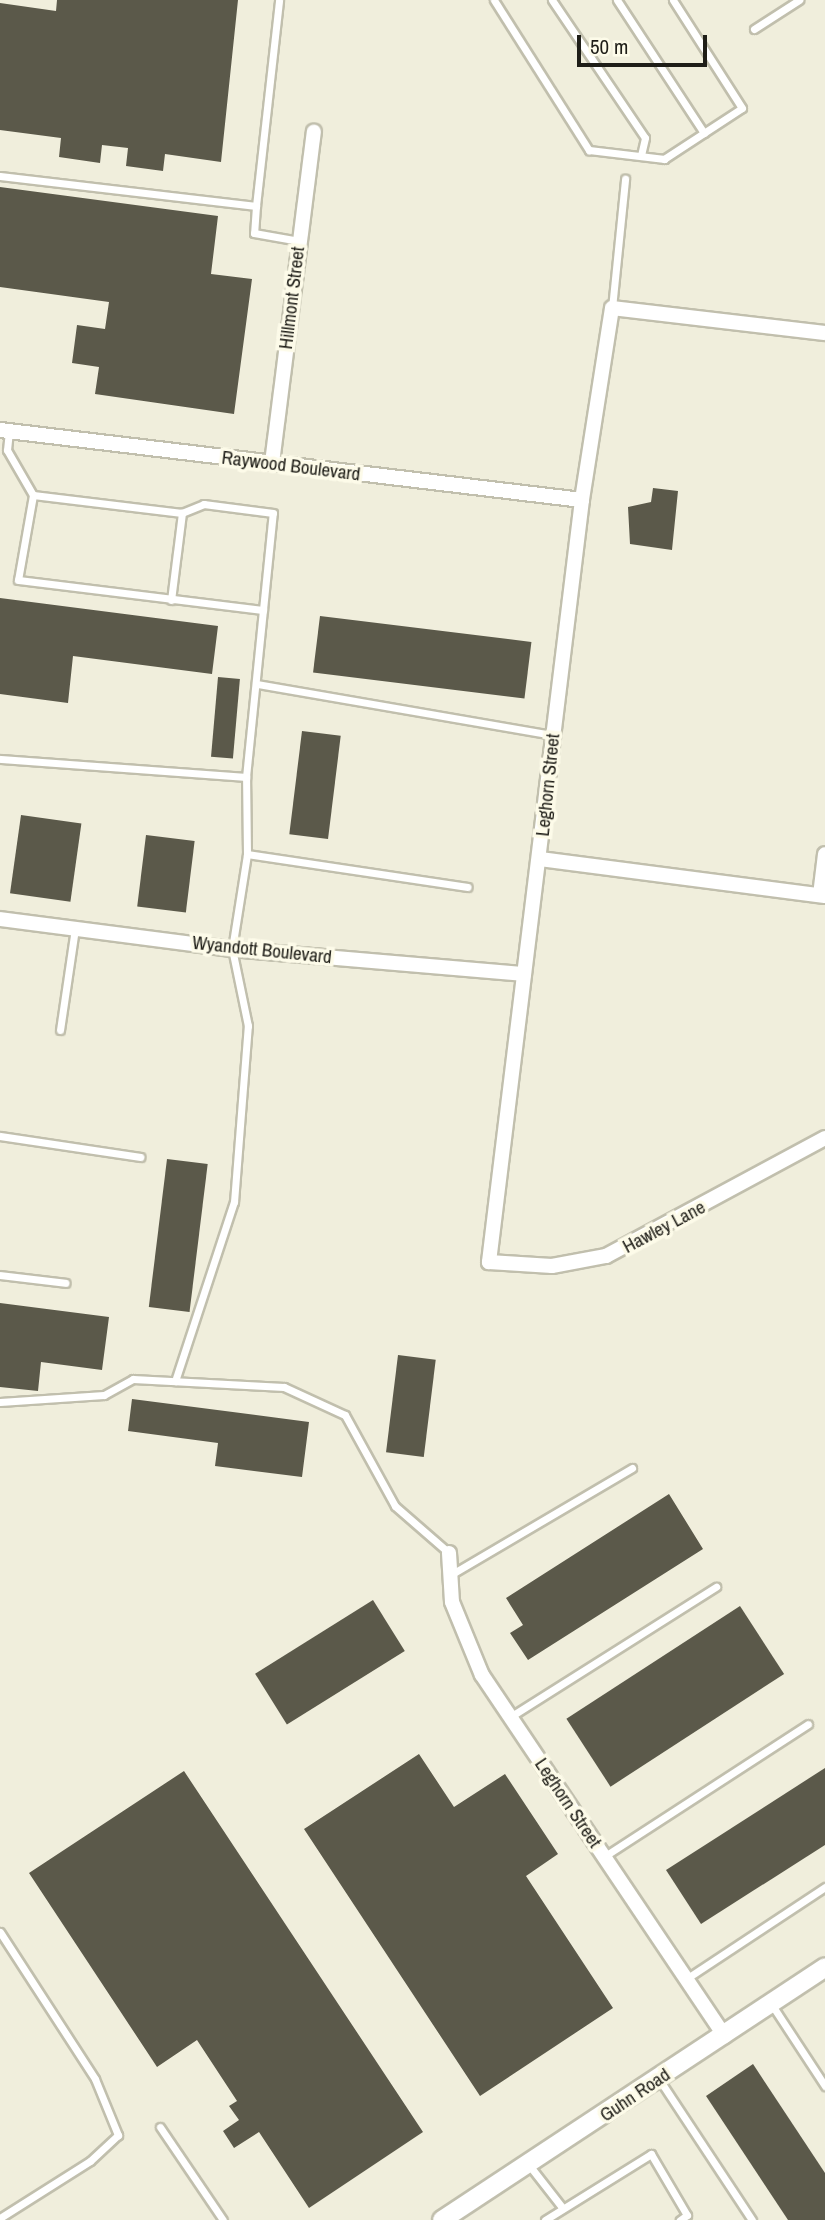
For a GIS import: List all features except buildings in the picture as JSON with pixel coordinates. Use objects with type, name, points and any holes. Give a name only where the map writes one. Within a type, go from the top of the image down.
[{"type":"street","name":"Hillmont Street","points":[[272,463],[314,132]]},
{"type":"street","points":[[612,308],[825,333]]},
{"type":"street","name":"Leghorn Street","points":[[489,1262],[582,500],[612,308]]},
{"type":"street","name":"Raywood Boulevard","points":[[5,430],[582,500]]},
{"type":"street","points":[[540,859],[822,895],[825,854]]},
{"type":"street","name":"Wyandott Boulevard","points":[[0,919],[232,949],[524,974]]},
{"type":"street","name":"Hawley Lane","points":[[489,1262],[552,1266],[606,1256],[825,1138]]},
{"type":"street","name":"Leghorn Street","points":[[449,1553],[452,1602],[477,1663],[510,1717],[725,2036]]},
{"type":"street","name":"Guhn Road","points":[[442,2220],[725,2036],[825,1967]]},
{"type":"lane","points":[[279,0],[254,233],[299,241]]},
{"type":"lane","points":[[494,0],[589,150],[664,159],[741,108],[673,0]]},
{"type":"lane","points":[[552,0],[645,138],[641,156]]},
{"type":"lane","points":[[617,0],[704,133]]},
{"type":"lane","points":[[754,29],[799,0]]},
{"type":"lane","points":[[0,176],[256,206]]},
{"type":"lane","points":[[612,308],[625,179]]},
{"type":"lane","points":[[5,430],[7,450],[33,495],[18,580],[263,610]]},
{"type":"lane","points":[[33,495],[182,513],[204,504],[273,513],[246,777],[247,854],[232,949],[248,1026],[234,1202],[175,1381]]},
{"type":"lane","points":[[171,600],[182,513]]},
{"type":"lane","points":[[257,684],[554,735]]},
{"type":"lane","points":[[0,759],[246,777]]},
{"type":"lane","points":[[247,854],[468,887]]},
{"type":"lane","points":[[60,1030],[75,929]]},
{"type":"lane","points":[[0,1136],[140,1157]]},
{"type":"lane","points":[[0,1275],[66,1283]]},
{"type":"lane","points":[[0,1402],[103,1395],[133,1379],[285,1387],[345,1416],[395,1506],[449,1553]]},
{"type":"lane","points":[[452,1574],[632,1468]]},
{"type":"lane","points":[[510,1717],[716,1587]]},
{"type":"lane","points":[[604,1857],[808,1724]]},
{"type":"lane","points":[[686,1979],[825,1887]]},
{"type":"lane","points":[[0,1932],[95,2079],[118,2135],[90,2161],[0,2218]]},
{"type":"lane","points":[[772,2004],[825,2086]]},
{"type":"lane","points":[[659,2079],[752,2220]]},
{"type":"lane","points":[[160,2127],[223,2220]]},
{"type":"lane","points":[[545,2220],[561,2206],[651,2154],[687,2215],[680,2220]]},
{"type":"lane","points":[[529,2165],[561,2206]]}]
